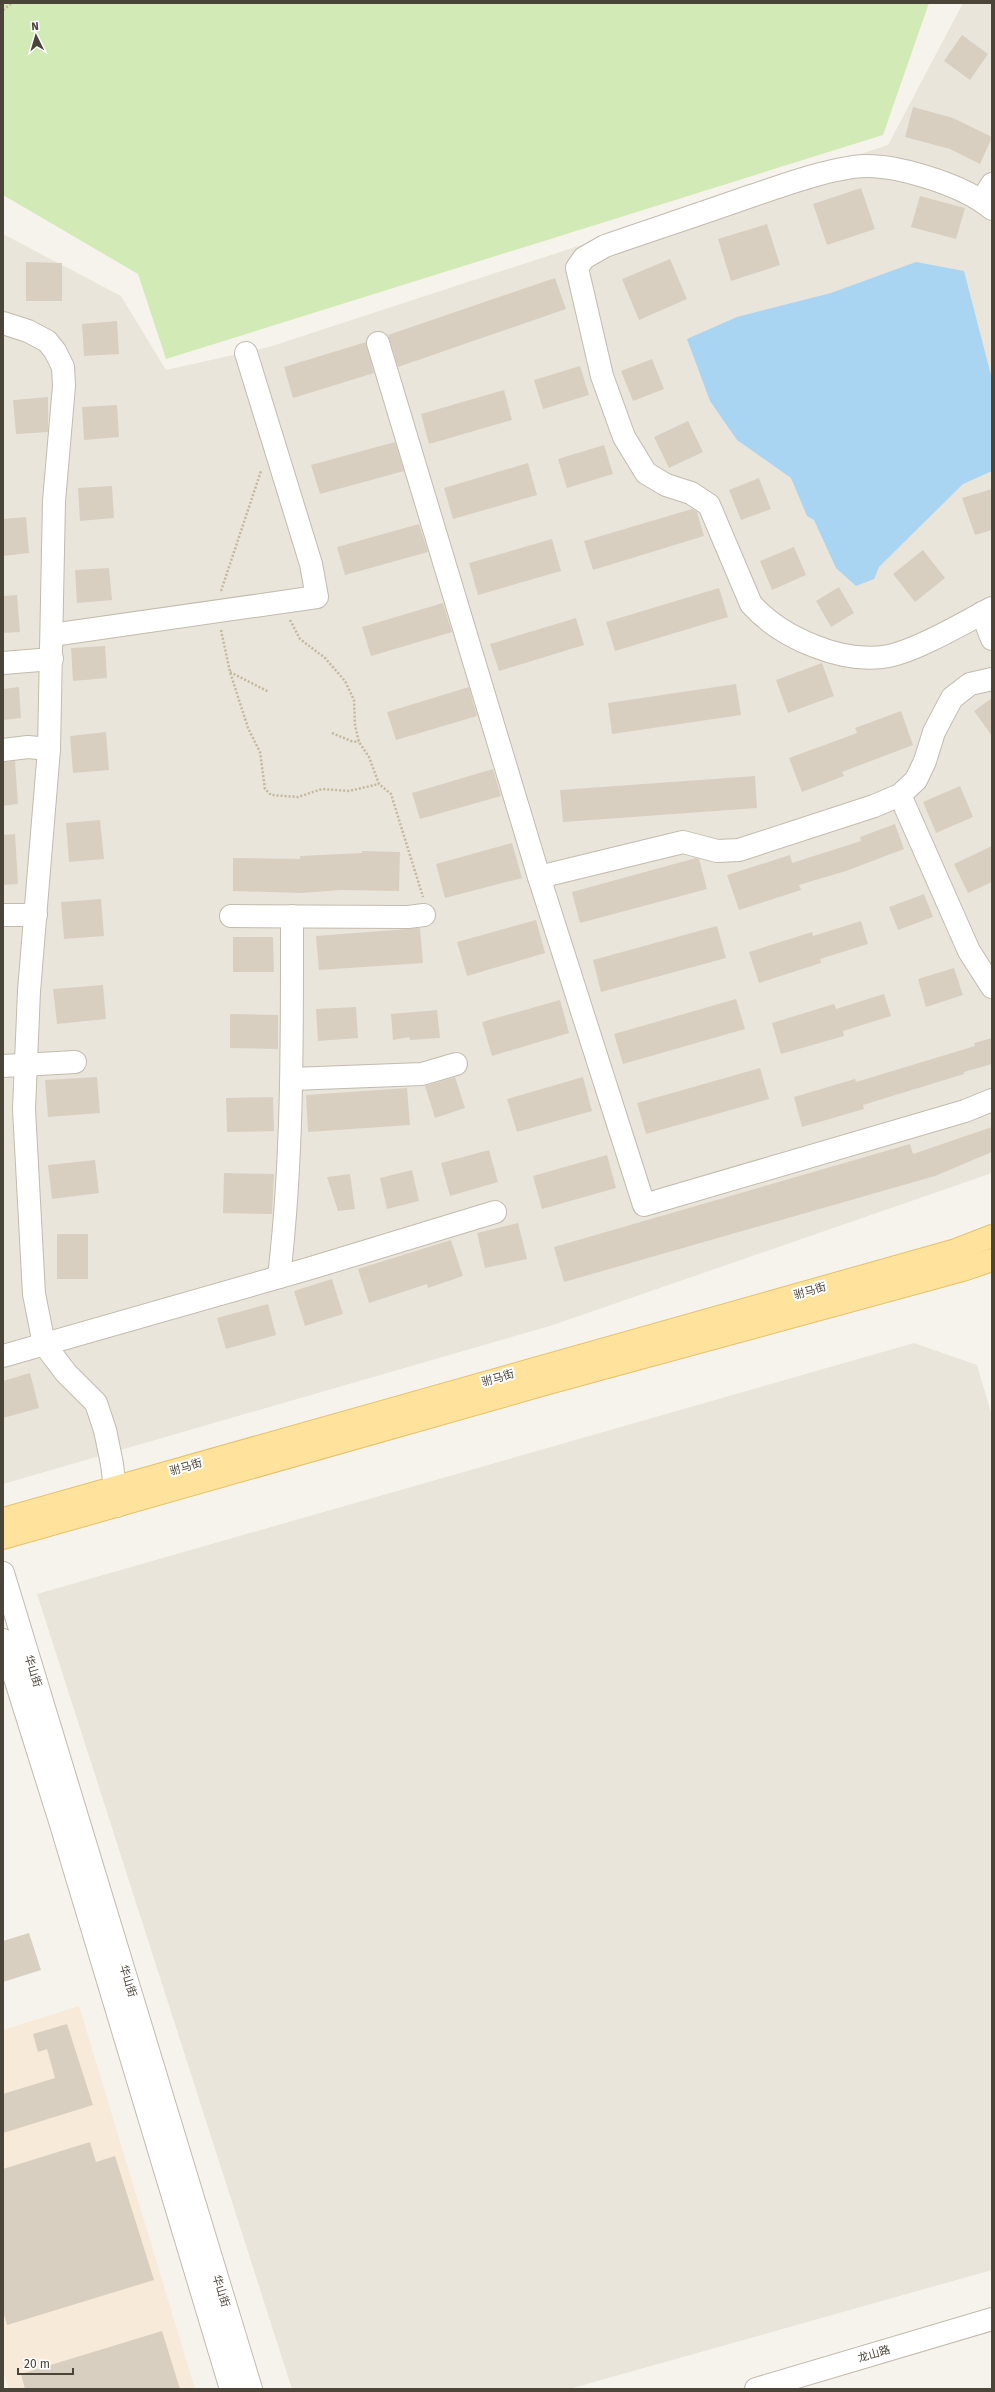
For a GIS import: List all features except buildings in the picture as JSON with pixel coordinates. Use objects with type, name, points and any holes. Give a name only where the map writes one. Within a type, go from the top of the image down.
[{"type":"main road","name":"驸马街","points":[[3,1538],[116,1496],[956,1250],[992,1236]]},
{"type":"main road","name":"驸马街","points":[[3,1519],[116,1496],[545,1384],[956,1272],[992,1260]]},
{"type":"street","points":[[989,198],[939,180],[879,166],[853,167],[798,181],[605,246],[584,258],[577,268],[602,376],[624,437],[646,473],[666,485],[691,493],[709,505],[752,604],[762,616],[784,632],[818,648],[866,658],[890,656],[925,642],[987,611],[992,639]]},
{"type":"street","points":[[3,323],[28,331],[47,341],[55,351],[63,367],[64,386],[54,500],[49,749],[29,991],[24,1109],[34,1294],[44,1344],[66,1373],[96,1403],[105,1430],[116,1496]]},
{"type":"street","points":[[378,343],[539,877],[644,1205],[965,1111],[992,1100]]},
{"type":"street","points":[[52,635],[210,614],[317,597],[311,564],[246,352]]},
{"type":"street","points":[[3,663],[52,659]]},
{"type":"street","points":[[539,877],[683,842],[717,851],[739,850],[874,806],[900,795],[916,780],[925,760],[934,732],[952,698],[970,684],[992,679]]},
{"type":"street","points":[[3,750],[28,747],[49,749]]},
{"type":"street","points":[[900,795],[969,951],[992,987]]},
{"type":"street","points":[[3,915],[36,915]]},
{"type":"street","points":[[231,916],[408,917],[424,915]]},
{"type":"street","points":[[280,1277],[286,1222],[292,1079],[292,916]]},
{"type":"street","points":[[3,1066],[75,1062]]},
{"type":"street","points":[[292,1079],[422,1074],[456,1064]]},
{"type":"street","points":[[3,1356],[280,1277],[495,1212]]},
{"type":"street","name":"华山街","points":[[3,1573],[250,2389]]},
{"type":"street","name":"华山街","points":[[3,1640],[59,1818],[231,2389]]},
{"type":"street","name":"龙山路","points":[[756,2389],[992,2319]]},
{"type":"path","points":[[3,10],[12,3]]},
{"type":"path","points":[[272,436],[249,513],[219,597],[210,614],[248,728],[260,752],[265,789],[271,795],[298,796],[322,789],[349,791],[379,784]]},
{"type":"path","points":[[288,602],[290,622],[300,639],[325,658],[345,681],[354,700],[355,725],[359,742],[369,757],[379,784],[391,794],[424,902],[424,915]]},
{"type":"path","points":[[230,672],[269,692]]},
{"type":"path","points":[[332,733],[351,742],[359,742]]},
{"type":"shaded area","points":[[963,3],[992,3],[992,1173],[553,1325],[3,1484],[3,234],[121,296],[166,370],[269,347],[888,145]]},
{"type":"shaded area","points":[[914,1343],[977,1365],[992,1416],[992,2270],[569,2389],[292,2389],[37,1594]]},
{"type":"shaded area","points":[[79,2006],[195,2389],[9,2389],[3,2371],[3,2030]]},
{"type":"green space","points":[[3,3],[929,3],[883,135],[166,359],[138,274],[3,195]]},
{"type":"water","points":[[916,262],[964,271],[992,379],[992,471],[963,484],[879,567],[874,579],[856,586],[836,568],[814,520],[807,516],[791,478],[737,440],[710,401],[687,339],[737,317],[831,293]]}]
